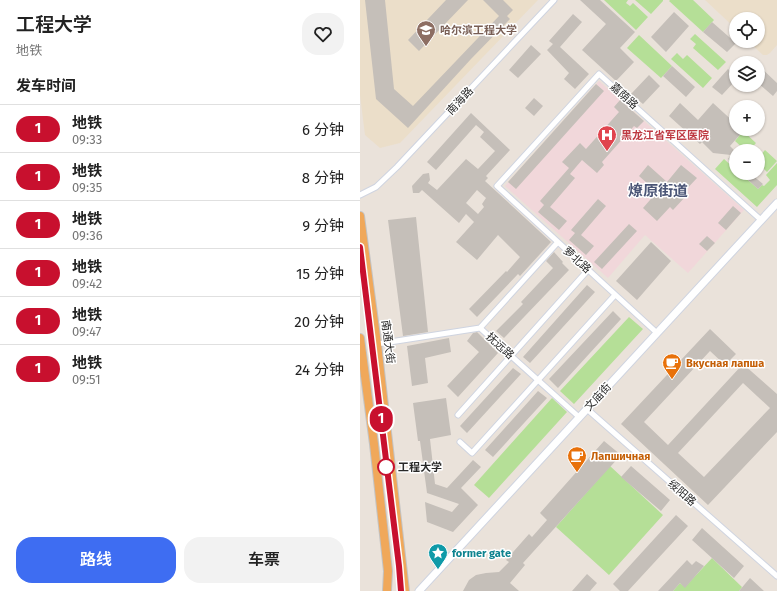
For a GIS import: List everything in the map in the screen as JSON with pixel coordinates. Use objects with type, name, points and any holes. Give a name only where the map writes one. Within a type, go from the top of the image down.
[{"type":"highway","name":"南通大街","points":[[360,216],[377,344],[405,591]]},
{"type":"highway","points":[[360,338],[374,444],[387,564],[387,591]]},
{"type":"main road","name":"文庙街","points":[[419,591],[777,203]]},
{"type":"street","name":"南海路","points":[[360,195],[376,187],[397,167],[554,0]]},
{"type":"street","name":"嘉荫路","points":[[497,186],[599,74],[761,220]]},
{"type":"street","name":"萝北路","points":[[497,186],[657,333]]},
{"type":"street","points":[[480,328],[558,242]]},
{"type":"street","points":[[458,416],[588,270]]},
{"type":"street","points":[[460,442],[472,453],[615,295]]},
{"type":"street","name":"抚远路","points":[[377,344],[480,328],[579,417]]},
{"type":"street","name":"绥阳路","points":[[587,409],[777,576]]},
{"type":"shaded area","name":"哈尔滨工程大学","points":[[360,0],[538,0],[400,143],[380,148],[365,135],[360,95]]},
{"type":"shaded area","points":[[705,0],[777,0],[777,45],[767,55],[763,55],[756,48],[765,48],[765,12],[729,12],[729,22]]},
{"type":"shaded area","name":"黑龙江省军区医院","points":[[599,81],[744,210],[688,273],[645,235],[608,278],[505,186]]},
{"type":"green space","points":[[604,0],[628,0],[626,3],[630,6],[633,3],[648,17],[636,30]]},
{"type":"green space","points":[[635,0],[663,0],[663,1],[651,14]]},
{"type":"green space","points":[[693,0],[714,20],[703,32],[669,1]]},
{"type":"green space","points":[[695,34],[726,62],[718,70],[693,48],[696,44],[690,39]]},
{"type":"green space","points":[[639,35],[672,66],[661,78],[627,48]]},
{"type":"green space","points":[[677,53],[683,59],[687,55],[712,78],[703,88],[671,59]]},
{"type":"green space","points":[[739,136],[748,136],[756,143],[738,144],[735,141]]},
{"type":"green space","points":[[765,150],[777,161],[767,172],[765,170]]},
{"type":"green space","points":[[724,159],[729,164],[729,180],[748,180],[758,189],[770,180],[766,175],[777,163],[777,185],[757,207],[715,169]]},
{"type":"green space","points":[[629,317],[643,329],[574,404],[560,391]]},
{"type":"green space","points":[[552,398],[567,412],[489,498],[474,485]]},
{"type":"green space","points":[[610,466],[663,515],[609,575],[556,527]]},
{"type":"green space","points":[[712,558],[742,587],[739,591],[673,591],[680,583],[685,587]]},
{"type":"building","points":[[365,0],[385,0],[394,89],[413,106],[499,16],[483,0],[503,0],[513,10],[507,16],[510,19],[408,128],[376,99]]},
{"type":"building","points":[[446,0],[468,0],[419,51],[408,40]]},
{"type":"building","points":[[580,0],[600,0],[635,32],[620,48],[634,62],[616,81],[582,50],[606,24]]},
{"type":"building","points":[[674,12],[689,26],[666,52],[651,37]]},
{"type":"building","points":[[573,14],[582,22],[560,47],[589,74],[575,89],[564,79],[569,73],[547,50],[553,44],[549,41]]},
{"type":"building","points":[[712,22],[729,37],[729,48],[731,48],[727,52],[703,32]]},
{"type":"building","points":[[531,45],[541,54],[518,78],[509,70]]},
{"type":"building","points":[[672,66],[695,87],[686,97],[663,76]]},
{"type":"building","points":[[728,69],[729,70],[729,88],[722,95],[712,87]]},
{"type":"building","points":[[765,72],[777,83],[777,91],[773,96],[765,89]]},
{"type":"building","points":[[649,75],[660,86],[643,104],[631,94]]},
{"type":"building","points":[[596,84],[604,91],[516,189],[508,182]]},
{"type":"building","points":[[534,98],[543,106],[534,116],[525,108]]},
{"type":"building","points":[[620,100],[644,121],[637,128],[634,126],[602,162],[604,165],[597,173],[582,160],[570,174],[575,178],[550,207],[567,221],[559,230],[538,212],[544,205],[540,201],[569,168],[562,162],[580,143],[586,149],[619,112],[614,107]]},
{"type":"building","points":[[680,103],[698,120],[713,103],[729,118],[729,136],[739,136],[732,144],[729,144],[729,155],[713,153],[702,142],[700,144],[669,116]]},
{"type":"building","points":[[471,113],[510,150],[486,176],[488,178],[485,181],[551,242],[520,276],[518,274],[477,317],[469,309],[506,271],[507,272],[520,257],[498,235],[477,260],[456,242],[474,222],[466,214],[459,223],[422,190],[419,193],[413,193],[412,186],[423,174],[429,173],[430,180],[428,183],[437,190],[466,159],[478,169],[495,151],[480,137],[484,132],[476,125],[436,170],[427,162]],"holes":[[[477,190],[486,198],[482,204],[484,207],[478,214],[466,203]]]},
{"type":"building","points":[[648,165],[667,182],[681,165],[697,178],[683,193],[686,196],[673,210],[670,207],[657,221],[643,208],[657,192],[639,176]]},
{"type":"building","points":[[748,180],[758,180],[763,184],[758,189]]},
{"type":"building","points":[[598,199],[606,206],[581,235],[594,246],[586,255],[569,240],[575,233],[571,230]]},
{"type":"building","points":[[733,206],[741,213],[726,230],[718,223]]},
{"type":"building","points":[[416,217],[428,332],[403,336],[388,220]]},
{"type":"building","points":[[629,224],[637,231],[602,269],[594,262]]},
{"type":"building","points":[[707,236],[715,243],[707,251],[699,244]]},
{"type":"building","points":[[651,242],[671,261],[637,300],[616,281]]},
{"type":"building","points":[[554,252],[569,270],[504,338],[496,331],[523,304],[521,302],[553,268],[546,261]]},
{"type":"building","points":[[587,285],[595,292],[530,363],[523,357]]},
{"type":"building","points":[[613,311],[621,319],[558,388],[549,379]]},
{"type":"building","points":[[710,329],[736,354],[725,365],[710,351],[644,422],[668,445],[743,364],[777,394],[777,432],[708,505],[621,424]],"holes":[[[743,383],[770,408],[704,477],[678,453]]]},
{"type":"building","points":[[477,332],[498,353],[458,397],[447,386],[479,352],[467,341],[473,333]]},
{"type":"building","points":[[449,338],[451,352],[425,358],[428,383],[412,386],[407,346]]},
{"type":"building","points":[[513,368],[521,374],[467,433],[460,426]]},
{"type":"building","points":[[538,391],[547,398],[493,457],[485,450]]},
{"type":"building","points":[[446,398],[451,435],[430,439],[435,484],[447,488],[473,460],[481,467],[461,488],[478,505],[453,532],[427,522],[425,502],[452,512],[459,504],[427,493],[413,403]]},
{"type":"building","points":[[604,441],[621,455],[523,563],[525,565],[510,583],[519,591],[463,591],[469,580],[476,575],[499,572],[509,562],[506,560],[529,534],[532,537],[547,520],[540,513]]},
{"type":"building","points":[[631,466],[670,500],[661,511],[621,477]]},
{"type":"building","points":[[676,515],[688,526],[628,591],[620,591],[613,584]]},
{"type":"building","points":[[702,528],[744,566],[734,578],[692,540]]},
{"type":"building","points":[[687,560],[692,565],[696,561],[704,566],[685,588],[680,583],[673,591],[658,591]]},
{"type":"building","points":[[587,574],[597,583],[590,591],[572,591]]},
{"type":"building","points":[[750,578],[764,591],[739,591]]},
{"type":"metro line","name":"1","points":[[360,247],[401,591]]},
{"type":"place","name":"哈尔滨工程大学","points":[[426,47]]},
{"type":"place","name":"黑龙江省军区医院","points":[[607,152]]},
{"type":"place","name":"Вкусная лапша","points":[[672,380]]},
{"type":"place","name":"工程大学","points":[[386,467]]},
{"type":"place","name":"Лапшичная","points":[[577,473]]},
{"type":"place","name":"former gate","points":[[438,570]]},
{"type":"district","name":"燎原街道","points":[[658,191]]}]
